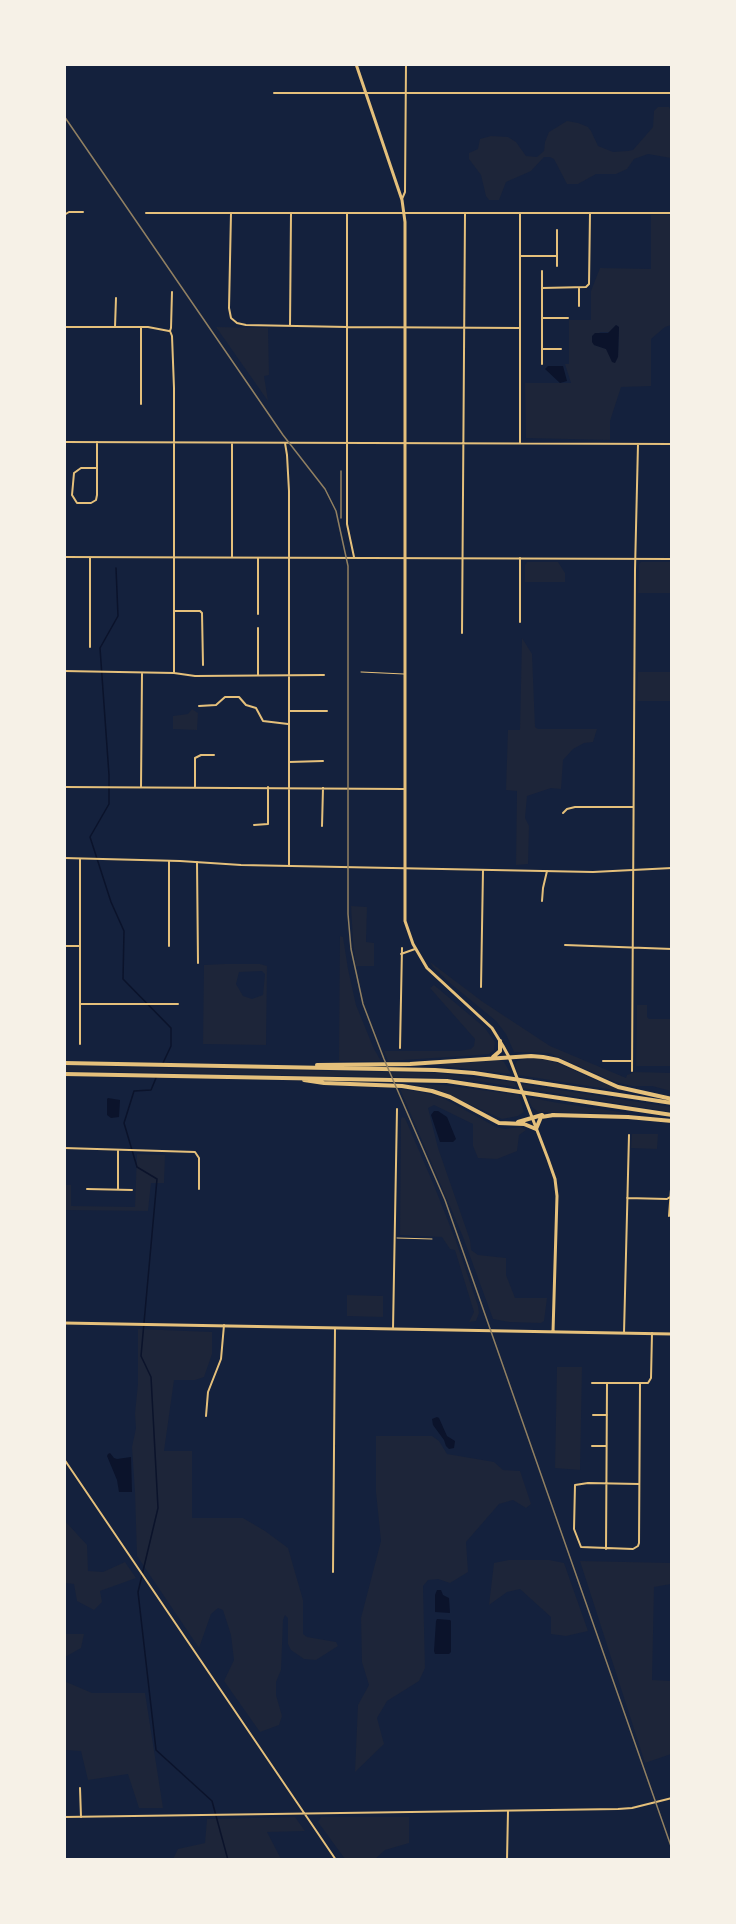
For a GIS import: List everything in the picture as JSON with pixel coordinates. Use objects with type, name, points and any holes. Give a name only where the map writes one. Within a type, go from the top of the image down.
[{"type":"highway","points":[[486,1059],[499,1053],[500,1041]]},
{"type":"highway","points":[[288,1066],[410,1064],[531,1056],[553,1059],[618,1086],[672,1101]]},
{"type":"highway","points":[[64,1063],[435,1070],[474,1073],[672,1101]]},
{"type":"highway","points":[[64,1074],[447,1082],[672,1115]]},
{"type":"highway","points":[[288,1077],[324,1083],[402,1086],[432,1091],[450,1097],[494,1121],[524,1124],[536,1129],[541,1117],[554,1115]]},
{"type":"highway","points":[[512,1124],[531,1117],[554,1115],[672,1121]]},
{"type":"main road","points":[[356,64],[402,200],[404,213],[404,914],[415,949],[432,974],[481,1017],[500,1041],[509,1057],[550,1166],[557,1190],[553,1332]]},
{"type":"main road","points":[[64,1323],[672,1334]]},
{"type":"street","points":[[402,200],[405,192],[406,64]]},
{"type":"street","points":[[274,93],[672,93]]},
{"type":"street","points":[[64,215],[69,212],[83,212]]},
{"type":"street","points":[[231,212],[229,308],[232,320],[246,325],[520,328]]},
{"type":"street","points":[[146,213],[672,213]]},
{"type":"street","points":[[290,326],[291,213]]},
{"type":"street","points":[[347,213],[347,524],[354,558]]},
{"type":"street","points":[[542,288],[579,288],[586,287],[590,282],[590,213]]},
{"type":"street","points":[[462,633],[465,214]]},
{"type":"street","points":[[520,214],[520,443]]},
{"type":"street","points":[[557,230],[557,266]]},
{"type":"street","points":[[520,256],[557,256]]},
{"type":"street","points":[[542,271],[542,364]]},
{"type":"street","points":[[579,288],[579,306]]},
{"type":"street","points":[[172,292],[170,332],[172,336],[174,443],[174,673]]},
{"type":"street","points":[[115,327],[116,298]]},
{"type":"street","points":[[542,318],[568,318]]},
{"type":"street","points":[[64,327],[141,327],[170,332]]},
{"type":"street","points":[[141,327],[141,404]]},
{"type":"street","points":[[542,349],[561,349]]},
{"type":"street","points":[[64,442],[672,444]]},
{"type":"street","points":[[97,468],[85,467],[77,469],[74,473],[72,480],[74,500],[77,503],[95,502],[97,495],[98,442]]},
{"type":"street","points":[[232,443],[232,558]]},
{"type":"street","points":[[285,443],[289,491],[290,558],[289,866]]},
{"type":"street","points":[[632,1071],[638,444]]},
{"type":"street","points":[[64,557],[672,559]]},
{"type":"street","points":[[90,558],[90,647]]},
{"type":"street","points":[[258,558],[258,614]]},
{"type":"street","points":[[520,558],[520,621]]},
{"type":"street","points":[[175,611],[200,611],[202,613],[203,665]]},
{"type":"street","points":[[258,628],[258,675]]},
{"type":"street","points":[[64,671],[174,673],[195,676],[324,675]]},
{"type":"street","points":[[141,787],[142,673]]},
{"type":"street","points":[[199,706],[216,705],[225,697],[239,697],[246,705],[256,708],[263,722],[289,724]]},
{"type":"street","points":[[289,711],[327,711]]},
{"type":"street","points":[[195,787],[196,756],[214,755]]},
{"type":"street","points":[[289,762],[323,761]]},
{"type":"street","points":[[64,787],[404,789]]},
{"type":"street","points":[[254,825],[268,824],[268,788]]},
{"type":"street","points":[[322,788],[322,826]]},
{"type":"street","points":[[563,813],[575,807],[634,807]]},
{"type":"street","points":[[64,858],[483,870],[634,871],[672,868]]},
{"type":"street","points":[[80,859],[80,1044]]},
{"type":"street","points":[[169,861],[170,945]]},
{"type":"street","points":[[196,862],[198,963]]},
{"type":"street","points":[[481,987],[483,870]]},
{"type":"street","points":[[542,901],[548,871]]},
{"type":"street","points":[[565,945],[672,949]]},
{"type":"street","points":[[64,946],[81,946]]},
{"type":"street","points":[[400,1048],[402,948]]},
{"type":"street","points":[[401,954],[415,949]]},
{"type":"street","points":[[81,1004],[178,1004]]},
{"type":"street","points":[[603,1061],[632,1060]]},
{"type":"street","points":[[393,1329],[397,1109]]},
{"type":"street","points":[[624,1333],[629,1135]]},
{"type":"street","points":[[64,1149],[191,1151],[197,1154],[200,1166],[199,1190]]},
{"type":"street","points":[[118,1150],[118,1189]]},
{"type":"street","points":[[669,1216],[672,1176]]},
{"type":"street","points":[[87,1189],[132,1190]]},
{"type":"street","points":[[627,1198],[667,1199],[669,1197]]},
{"type":"street","points":[[206,1416],[208,1392],[221,1359],[224,1326]]},
{"type":"street","points":[[333,1572],[335,1328]]},
{"type":"street","points":[[592,1383],[649,1382],[652,1333]]},
{"type":"street","points":[[639,1484],[575,1485],[574,1529],[577,1541],[583,1548],[633,1549],[639,1543],[640,1383]]},
{"type":"street","points":[[606,1549],[607,1384]]},
{"type":"street","points":[[593,1415],[607,1415]]},
{"type":"street","points":[[592,1446],[606,1446]]},
{"type":"street","points":[[64,1459],[336,1860]]},
{"type":"street","points":[[80,1788],[81,1817]]},
{"type":"street","points":[[64,1817],[618,1809],[632,1808],[672,1798]]},
{"type":"street","points":[[507,1860],[508,1811]]},
{"type":"lane","points":[[361,672],[405,674]]},
{"type":"lane","points":[[395,1238],[432,1239]]},
{"type":"shaded area","points":[[658,107],[669,107],[671,110],[671,158],[648,154],[634,159],[627,169],[616,174],[596,174],[578,184],[567,184],[554,159],[544,157],[531,171],[506,182],[499,200],[489,200],[481,175],[469,159],[469,153],[478,149],[480,139],[491,136],[508,137],[516,142],[526,156],[537,157],[544,151],[549,132],[567,121],[588,127],[598,146],[613,152],[633,150],[653,127],[654,111]]},
{"type":"shaded area","points":[[651,215],[671,215],[671,325],[665,327],[651,339],[651,386],[621,387],[610,421],[610,440],[526,438],[525,383],[571,383],[565,364],[569,364],[569,320],[591,320],[591,291],[600,268],[651,269]],"holes":[[[616,325],[619,327],[618,357],[594,345],[600,332],[610,332]]]},
{"type":"shaded area","points":[[616,325],[619,327],[618,357],[615,363],[612,362],[606,349],[594,345],[592,336],[595,333],[608,333]]},
{"type":"shaded area","points":[[216,327],[268,328],[269,375],[264,376],[268,401]]},
{"type":"shaded area","points":[[548,366],[563,366],[567,381],[560,383],[545,369]]},
{"type":"shaded area","points":[[527,562],[558,562],[565,573],[565,582],[525,582]]},
{"type":"shaded area","points":[[641,562],[671,562],[671,593],[638,593]]},
{"type":"shaded area","points":[[522,638],[532,654],[535,727],[538,729],[597,729],[593,742],[584,743],[573,749],[563,760],[561,789],[551,788],[527,796],[525,818],[529,826],[528,864],[516,865],[517,791],[506,790],[508,730],[520,730]]},
{"type":"shaded area","points":[[638,672],[671,672],[671,701],[637,701]]},
{"type":"shaded area","points":[[192,709],[198,713],[197,730],[173,729],[173,716],[188,714]]},
{"type":"shaded area","points":[[351,906],[367,907],[366,942],[374,943],[374,966],[356,966]]},
{"type":"shaded area","points":[[340,936],[343,937],[356,1005],[381,1061],[339,1061]]},
{"type":"shaded area","points":[[430,962],[483,1002],[550,1046],[626,1078],[627,1075],[635,1072],[671,1073],[671,1091],[652,1086],[632,1086],[615,1082],[549,1053],[514,1052],[506,1034],[496,1021],[451,984]]},
{"type":"shaded area","points":[[260,964],[267,966],[266,1045],[203,1044],[204,965]],"holes":[[[262,971],[265,974],[263,995],[252,999],[243,996],[236,984],[239,972]]]},
{"type":"shaded area","points":[[434,985],[484,1027],[495,1042],[494,1050],[489,1054],[388,1061],[384,1051],[459,1051],[471,1049],[474,1046],[475,1039],[430,988]]},
{"type":"shaded area","points":[[637,1005],[647,1005],[649,1019],[671,1019],[671,1066],[636,1066]]},
{"type":"shaded area","points":[[539,1058],[558,1063],[627,1092],[518,1075],[515,1065],[517,1061]]},
{"type":"shaded area","points":[[501,1060],[511,1074],[433,1065]]},
{"type":"shaded area","points":[[65,1066],[437,1073],[514,1082],[516,1087],[440,1078],[65,1071]]},
{"type":"shaded area","points":[[411,1084],[443,1085],[519,1095],[524,1112],[518,1116],[502,1119],[438,1090]]},
{"type":"shaded area","points":[[521,1084],[671,1107],[671,1112],[523,1088]]},
{"type":"shaded area","points":[[400,1089],[441,1097],[496,1127],[505,1129],[520,1127],[526,1130],[519,1135],[517,1151],[497,1159],[478,1158],[473,1146],[473,1124],[434,1105],[428,1108],[438,1148],[470,1240],[471,1250],[478,1255],[506,1258],[506,1275],[515,1298],[547,1298],[544,1321],[541,1323],[493,1319],[463,1237]]},
{"type":"shaded area","points":[[527,1097],[635,1114],[538,1112],[532,1107]]},
{"type":"shaded area","points":[[108,1098],[120,1100],[119,1117],[111,1118],[107,1115]]},
{"type":"shaded area","points":[[434,1111],[447,1117],[456,1139],[453,1142],[440,1142],[431,1115]]},
{"type":"shaded area","points":[[402,1117],[405,1118],[456,1241],[478,1306],[479,1313],[476,1321],[469,1322],[474,1312],[455,1250],[450,1249],[442,1237],[400,1235]]},
{"type":"shaded area","points":[[632,1134],[658,1134],[657,1149],[631,1148]]},
{"type":"shaded area","points":[[137,1154],[165,1155],[164,1183],[151,1183],[148,1211],[65,1210],[65,1185],[71,1185],[71,1206],[135,1207]]},
{"type":"shaded area","points":[[347,1295],[383,1296],[383,1317],[347,1316]]},
{"type":"shaded area","points":[[138,1329],[212,1332],[212,1354],[204,1377],[195,1380],[174,1380],[164,1451],[192,1451],[192,1518],[243,1518],[288,1548],[303,1600],[303,1634],[307,1637],[336,1642],[338,1646],[316,1660],[304,1659],[291,1650],[288,1644],[288,1618],[285,1615],[281,1670],[276,1682],[276,1695],[282,1716],[279,1725],[260,1732],[224,1681],[234,1660],[231,1635],[223,1610],[218,1608],[211,1614],[199,1648],[137,1556],[132,1447],[136,1428]]},
{"type":"shaded area","points":[[557,1367],[582,1367],[580,1470],[555,1468]]},
{"type":"shaded area","points":[[437,1417],[447,1436],[455,1441],[454,1448],[449,1449],[446,1446],[433,1425],[432,1419]]},
{"type":"shaded area","points":[[376,1436],[432,1436],[439,1441],[447,1454],[494,1462],[503,1470],[520,1471],[531,1504],[526,1508],[513,1500],[499,1504],[466,1542],[468,1572],[450,1583],[438,1579],[428,1580],[423,1586],[425,1668],[419,1681],[387,1701],[377,1718],[384,1744],[355,1772],[358,1705],[369,1685],[362,1662],[361,1618],[381,1541],[376,1492]]},
{"type":"shaded area","points":[[110,1453],[117,1459],[131,1457],[132,1492],[119,1492],[117,1480],[107,1456]]},
{"type":"shaded area","points":[[65,1521],[87,1545],[88,1571],[103,1572],[125,1562],[136,1578],[100,1591],[102,1602],[94,1610],[77,1601],[74,1584],[65,1583]]},
{"type":"shaded area","points":[[509,1560],[549,1560],[564,1563],[588,1631],[566,1636],[551,1634],[551,1617],[520,1589],[507,1592],[489,1605],[494,1563]]},
{"type":"shaded area","points":[[580,1561],[671,1563],[671,1584],[654,1587],[652,1680],[671,1681],[671,1754],[645,1763]]},
{"type":"shaded area","points":[[437,1590],[441,1590],[443,1595],[449,1598],[450,1613],[435,1612]]},
{"type":"shaded area","points":[[437,1619],[451,1621],[451,1652],[449,1654],[435,1654]]},
{"type":"shaded area","points":[[65,1634],[84,1634],[81,1648],[65,1657]]},
{"type":"shaded area","points":[[64,1681],[92,1693],[145,1693],[163,1808],[139,1808],[128,1774],[88,1780],[81,1751],[65,1750]]},
{"type":"shaded area","points":[[295,1817],[305,1831],[267,1832],[281,1859],[173,1859],[178,1849],[205,1843],[207,1819]]},
{"type":"shaded area","points":[[321,1817],[409,1817],[409,1843],[385,1850],[375,1859],[345,1859],[318,1822]]},
{"type":"waterway","points":[[116,568],[118,616],[100,648],[109,804],[90,837],[111,902],[124,931],[123,979],[171,1028],[171,1046],[163,1063]]},
{"type":"waterway","points":[[156,1078],[151,1090],[134,1091],[124,1123],[137,1167],[157,1179],[141,1356],[151,1377],[158,1508],[138,1592],[156,1750],[212,1801],[228,1860]]},
{"type":"railway","points":[[64,116],[283,435],[325,489],[336,511],[348,566],[348,914],[351,949],[363,1004],[384,1059],[445,1200],[672,1849]]},
{"type":"railway","points":[[341,471],[341,518]]}]
